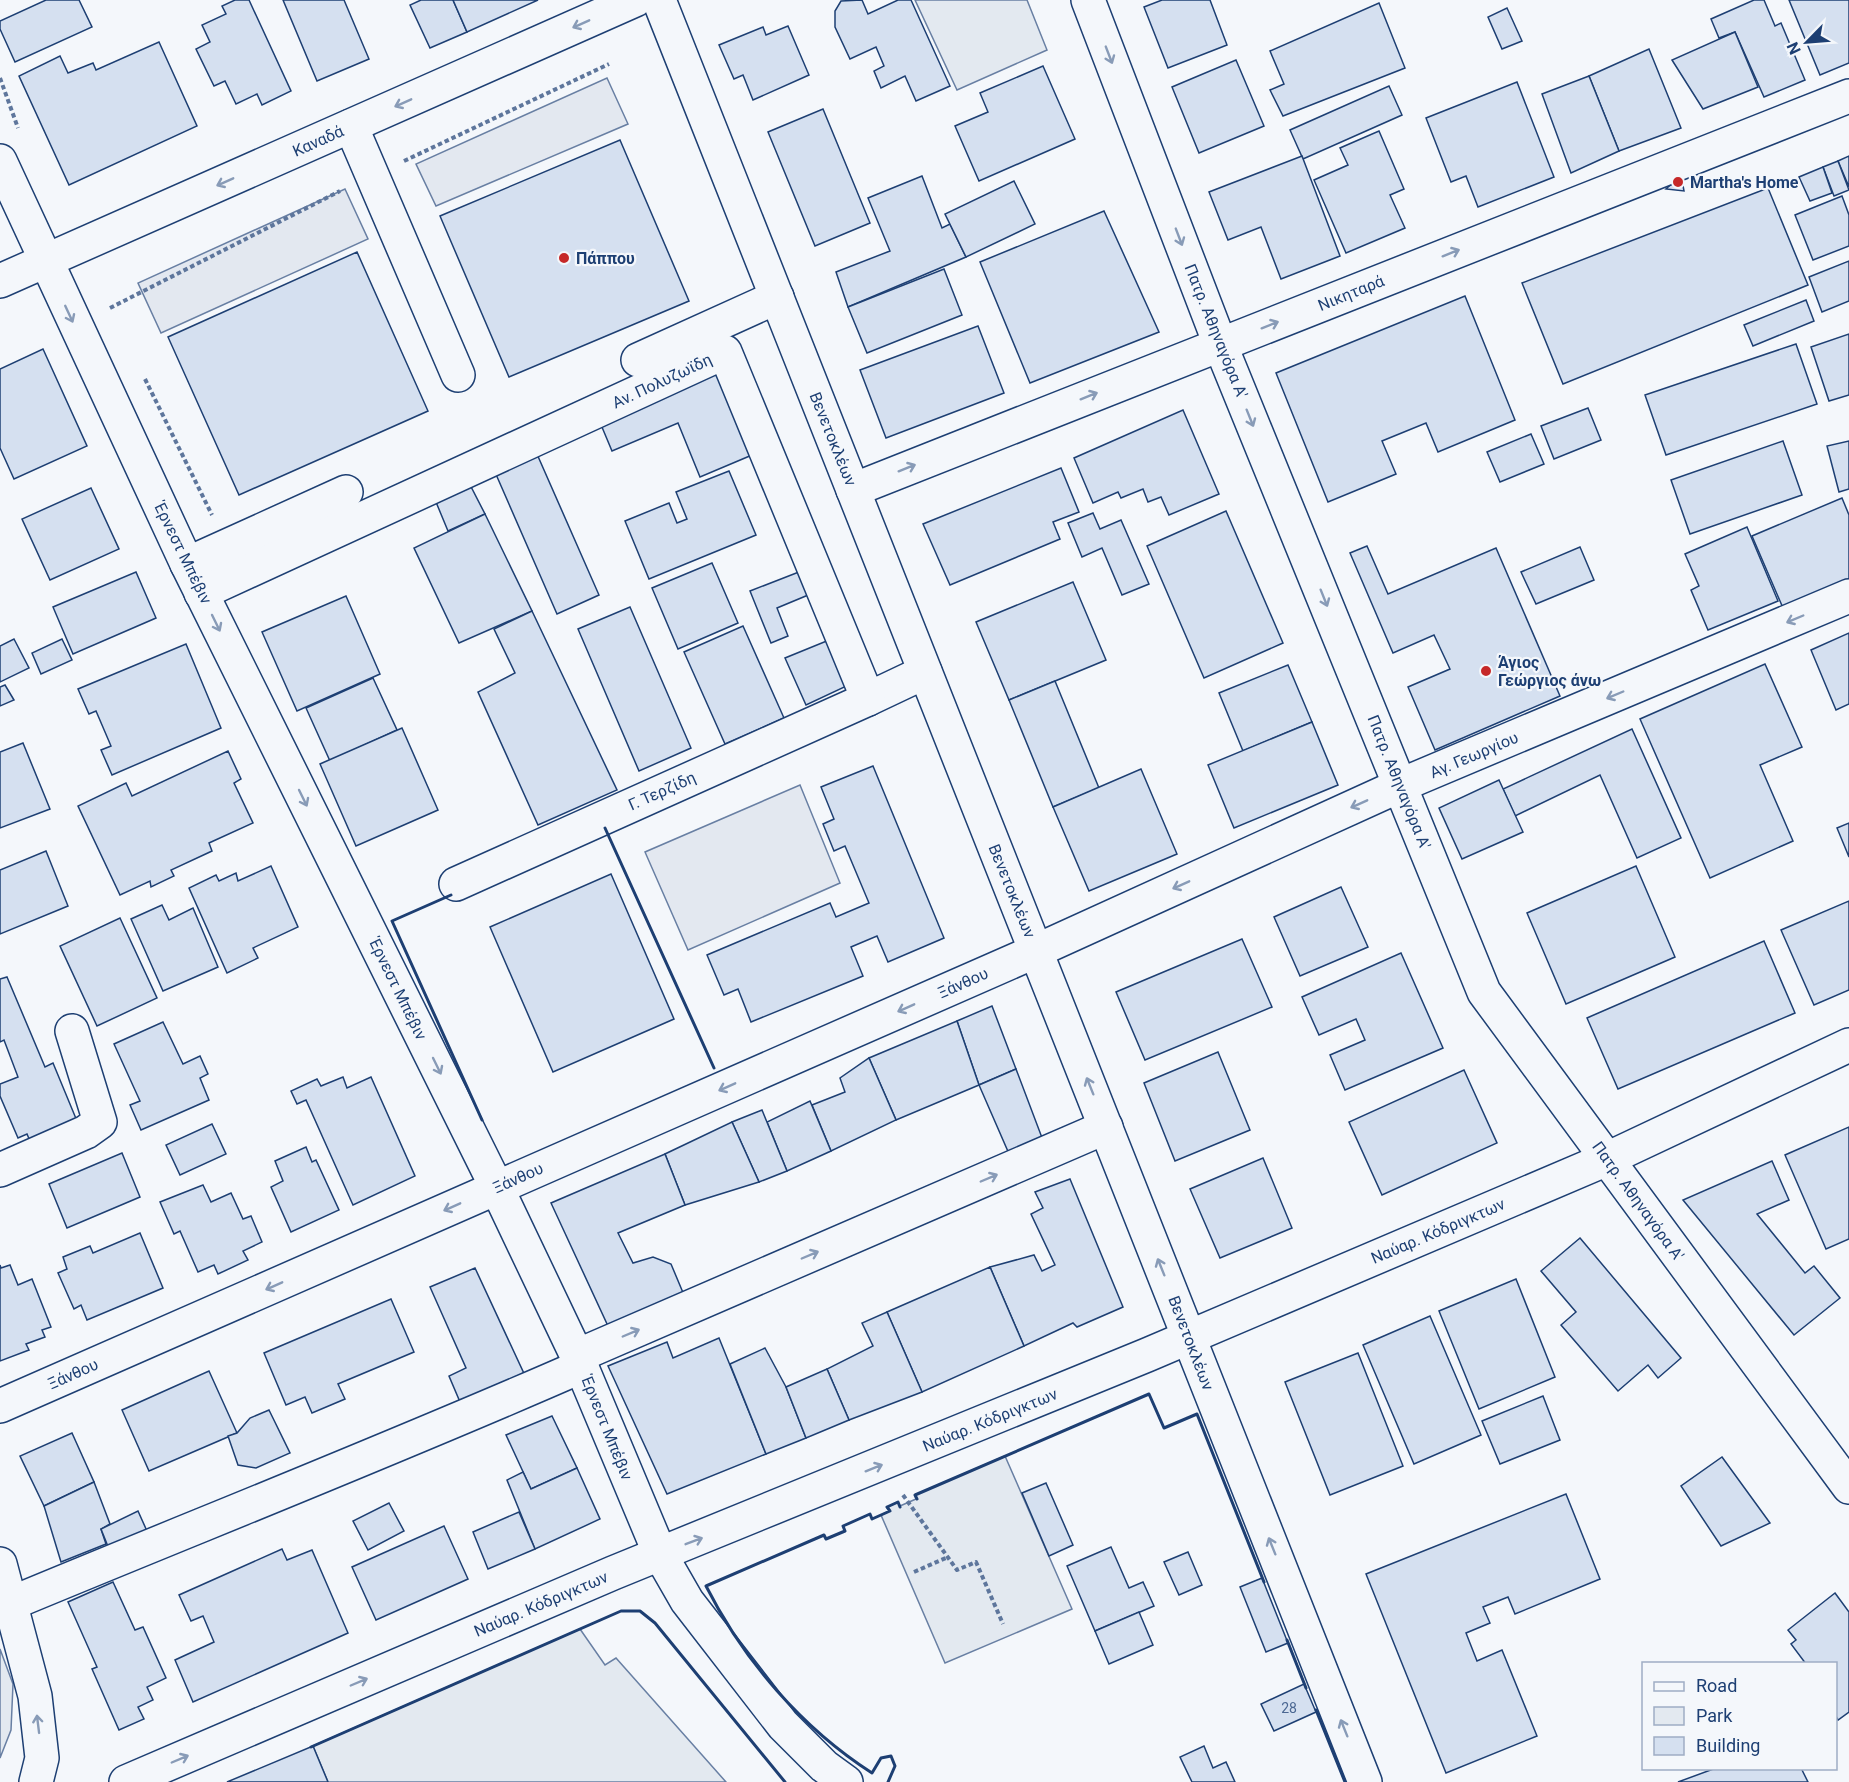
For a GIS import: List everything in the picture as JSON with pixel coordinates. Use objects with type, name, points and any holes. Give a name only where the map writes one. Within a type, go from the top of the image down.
[{"type":"street","name":"Καναδά","points":[[0,281],[635,0]]},
{"type":"street","name":"Βενετοκλέων","points":[[659,0],[1365,1782]]},
{"type":"street","name":"Πατρ. Αθηναγόρα Α'","points":[[1088,0],[1220,344],[1484,992],[1849,1487]]},
{"type":"street","name":"Νικηταρά","points":[[853,490],[1849,96]]},
{"type":"street","points":[[351,126],[458,375]]},
{"type":"street","name":"Έρνεστ Μπέβιν","points":[[0,161],[201,593],[497,1188],[580,1361],[660,1554],[687,1602],[783,1725],[824,1766],[846,1782]]},
{"type":"street","points":[[638,360],[777,297]]},
{"type":"street","name":"Αν. Πολυζωϊδη","points":[[201,593],[725,352],[868,699]]},
{"type":"street","points":[[187,564],[346,492]]},
{"type":"street","name":"Αγ. Γεωργίου","points":[[1036,951],[1401,785],[1849,596]]},
{"type":"street","points":[[868,699],[925,672]]},
{"type":"street","name":"Γ. Τερζίδη","points":[[456,884],[868,699]]},
{"type":"street","name":"Ξάνθου","points":[[0,1406],[1036,951]]},
{"type":"street","points":[[0,1170],[86,1132],[100,1122],[72,1031]]},
{"type":"street","name":"Ναύαρ. Κόδριγκτων","points":[[126,1782],[660,1554],[1189,1337],[1607,1160],[1849,1045]]},
{"type":"street","points":[[12,1603],[347,1463],[445,1426],[580,1361],[1106,1127]]},
{"type":"street","points":[[0,1564],[35,1696],[42,1758],[36,1782]]},
{"type":"path","points":[[114,317],[109,307],[372,175],[609,64]]},
{"type":"path","points":[[140,369],[227,545]]},
{"type":"path","points":[[903,1495],[957,1570],[975,1562],[1003,1624]]},
{"type":"path","points":[[915,1572],[948,1557]]},
{"type":"green space","points":[[915,0],[1027,0],[1047,50],[957,90]]},
{"type":"green space","points":[[1005,1456],[1072,1609],[945,1663],[881,1515],[889,1511],[887,1507],[898,1502],[900,1506],[916,1499],[915,1495]]},
{"type":"green space","points":[[580,1629],[605,1665],[616,1658],[726,1782],[328,1782],[313,1746]]},
{"type":"green space","points":[[0,1649],[13,1684],[11,1730],[0,1758]]},
{"type":"shaded area","points":[[607,78],[628,124],[436,206],[416,164]]},
{"type":"shaded area","points":[[345,189],[368,239],[161,333],[138,283]]},
{"type":"shaded area","points":[[800,785],[840,883],[688,950],[645,852]]},
{"type":"building","points":[[46,0],[79,0],[92,27],[15,62],[0,29],[0,21]]},
{"type":"building","points":[[235,0],[249,0],[291,91],[262,105],[257,94],[236,104],[225,81],[214,86],[196,49],[210,42],[202,25],[226,14],[222,6]]},
{"type":"building","points":[[283,0],[344,0],[369,59],[317,81]]},
{"type":"building","points":[[421,0],[453,0],[467,32],[430,48],[410,5]]},
{"type":"building","points":[[453,0],[538,0],[467,32]]},
{"type":"building","points":[[862,0],[868,14],[898,0],[911,0],[950,86],[916,101],[905,76],[881,88],[874,71],[884,66],[876,47],[850,59],[835,27],[835,11],[841,1]]},
{"type":"building","points":[[1162,0],[1210,0],[1227,45],[1168,68],[1144,7]]},
{"type":"building","points":[[1754,0],[1764,0],[1775,26],[1781,23],[1805,80],[1764,97],[1735,32],[1719,38],[1711,19]]},
{"type":"building","points":[[1789,0],[1849,0],[1849,63],[1820,75]]},
{"type":"building","points":[[1379,3],[1405,68],[1283,116],[1270,90],[1284,84],[1270,51]]},
{"type":"building","points":[[1507,8],[1522,41],[1502,49],[1488,17]]},
{"type":"building","points":[[788,26],[809,75],[753,100],[743,75],[734,79],[719,45],[763,27],[766,35]]},
{"type":"building","points":[[1735,32],[1758,87],[1703,109],[1672,60]]},
{"type":"building","points":[[159,42],[197,126],[69,185],[19,76],[60,56],[68,73],[93,63],[96,70]]},
{"type":"building","points":[[1649,49],[1681,128],[1619,151],[1589,76]]},
{"type":"building","points":[[1236,60],[1264,126],[1199,153],[1172,87]]},
{"type":"building","points":[[1043,66],[1075,139],[979,181],[955,126],[988,112],[980,93]]},
{"type":"building","points":[[1589,76],[1619,151],[1571,173],[1542,94]]},
{"type":"building","points":[[1517,82],[1554,177],[1478,207],[1466,176],[1451,182],[1426,118]]},
{"type":"building","points":[[1389,86],[1402,115],[1303,159],[1290,130]]},
{"type":"building","points":[[823,109],[870,223],[815,246],[768,132]]},
{"type":"building","points":[[1379,131],[1404,189],[1390,195],[1405,228],[1346,253],[1314,180],[1348,165],[1340,148]]},
{"type":"building","name":"Πάππου","points":[[620,140],[689,301],[509,377],[440,216]]},
{"type":"building","points":[[1302,156],[1340,256],[1281,279],[1261,227],[1228,240],[1209,192]]},
{"type":"building","points":[[1849,156],[1849,187],[1838,161]]},
{"type":"building","points":[[1838,161],[1849,190],[1834,196],[1823,167]]},
{"type":"building","points":[[1823,167],[1832,193],[1810,201],[1799,177]]},
{"type":"building","name":"Martha's Home","points":[[1681,175],[1684,191],[1666,189]]},
{"type":"building","points":[[922,176],[942,228],[950,224],[966,257],[848,307],[836,272],[890,251],[868,198]]},
{"type":"building","points":[[1014,181],[1035,224],[966,257],[945,214]]},
{"type":"building","points":[[1768,188],[1808,285],[1563,384],[1522,283]]},
{"type":"building","points":[[1842,196],[1849,215],[1849,246],[1813,260],[1795,215]]},
{"type":"building","points":[[1104,211],[1159,332],[1030,383],[980,262]]},
{"type":"building","points":[[357,252],[428,411],[239,495],[168,337]]},
{"type":"building","points":[[1849,261],[1849,301],[1822,312],[1809,277]]},
{"type":"building","points":[[944,269],[962,315],[867,353],[848,307]]},
{"type":"building","points":[[1465,296],[1515,420],[1438,452],[1426,423],[1382,441],[1396,474],[1328,502],[1276,373]]},
{"type":"building","points":[[1806,300],[1814,321],[1753,346],[1744,325]]},
{"type":"building","points":[[978,326],[1004,393],[886,438],[860,370]]},
{"type":"building","points":[[1849,334],[1849,395],[1829,401],[1811,347]]},
{"type":"building","points":[[1796,344],[1817,404],[1666,455],[1645,395]]},
{"type":"building","points":[[43,349],[87,446],[14,479],[0,448],[0,369]]},
{"type":"building","points":[[718,371],[752,455],[700,477],[678,423],[612,451],[599,420]]},
{"type":"building","points":[[1588,408],[1601,440],[1554,459],[1541,426]]},
{"type":"building","points":[[1183,410],[1219,494],[1169,515],[1161,497],[1148,502],[1143,489],[1121,498],[1118,492],[1093,503],[1074,458]]},
{"type":"building","points":[[1531,434],[1544,464],[1500,482],[1487,452]]},
{"type":"building","points":[[1783,441],[1802,495],[1690,534],[1671,480]]},
{"type":"building","points":[[1849,441],[1849,489],[1839,492],[1827,446]]},
{"type":"building","points":[[533,445],[599,595],[557,614],[491,463]]},
{"type":"building","points":[[1061,468],[1079,512],[1053,522],[1060,539],[950,585],[923,524]]},
{"type":"building","points":[[729,471],[756,535],[649,579],[625,521],[669,503],[677,523],[687,519],[676,492]]},
{"type":"building","points":[[465,475],[485,514],[448,531],[431,490]]},
{"type":"building","points":[[91,488],[119,549],[50,580],[22,519]]},
{"type":"building","points":[[1842,498],[1849,515],[1849,580],[1783,608],[1752,536]]},
{"type":"building","points":[[1226,511],[1283,643],[1204,678],[1147,546]]},
{"type":"building","points":[[1093,513],[1100,529],[1121,520],[1149,584],[1122,595],[1102,548],[1082,557],[1068,523]]},
{"type":"building","points":[[485,514],[532,611],[459,643],[414,548]]},
{"type":"building","points":[[1747,527],[1778,601],[1708,630],[1691,590],[1699,586],[1685,554]]},
{"type":"building","points":[[1367,546],[1388,594],[1496,548],[1560,696],[1435,750],[1408,687],[1450,669],[1434,635],[1393,653],[1350,553]]},
{"type":"building","points":[[1580,547],[1594,580],[1536,604],[1521,572]]},
{"type":"building","points":[[712,563],[738,623],[678,649],[652,588]]},
{"type":"building","points":[[804,570],[813,593],[777,608],[788,636],[771,643],[750,591]]},
{"type":"building","points":[[136,572],[156,618],[73,654],[53,607]]},
{"type":"building","points":[[1073,582],[1106,660],[1009,700],[976,622]]},
{"type":"building","points":[[346,596],[380,674],[297,711],[262,632]]},
{"type":"building","points":[[630,607],[691,748],[639,771],[578,629]]},
{"type":"building","points":[[532,611],[617,790],[538,825],[478,692],[515,673],[494,629]]},
{"type":"building","points":[[743,626],[784,718],[725,744],[684,652]]},
{"type":"building","points":[[1849,633],[1849,704],[1836,710],[1811,650]]},
{"type":"building","points":[[834,638],[853,683],[806,705],[785,658]]},
{"type":"building","points":[[14,639],[29,668],[0,682],[0,646]]},
{"type":"building","points":[[62,639],[72,660],[41,674],[32,653]]},
{"type":"building","points":[[186,644],[221,728],[112,775],[101,750],[111,746],[96,711],[89,714],[78,689]]},
{"type":"building","points":[[1765,664],[1802,747],[1760,765],[1793,841],[1710,878],[1640,719]]},
{"type":"building","points":[[1288,665],[1312,722],[1243,751],[1219,693]]},
{"type":"building","points":[[373,678],[397,730],[330,761],[306,708]]},
{"type":"building","points":[[1055,681],[1099,788],[1053,807],[1009,700]]},
{"type":"building","points":[[5,685],[14,700],[0,706],[0,687]]},
{"type":"building","points":[[1312,722],[1338,785],[1234,828],[1208,765]]},
{"type":"building","points":[[402,728],[438,810],[356,846],[320,764]]},
{"type":"building","points":[[1632,729],[1681,838],[1637,858],[1600,775],[1515,816],[1503,789]]},
{"type":"building","points":[[23,743],[50,809],[0,828],[0,752]]},
{"type":"building","points":[[228,751],[241,779],[234,783],[253,823],[209,843],[212,851],[171,870],[174,876],[151,887],[150,881],[120,895],[78,806],[126,783],[132,796]]},
{"type":"building","points":[[873,766],[944,938],[888,962],[877,936],[851,947],[863,976],[751,1022],[738,989],[724,995],[707,955],[830,903],[836,917],[869,903],[845,846],[834,851],[823,824],[834,819],[821,787]]},
{"type":"building","points":[[1141,769],[1177,854],[1089,891],[1053,807]]},
{"type":"building","points":[[1499,780],[1523,832],[1462,859],[1439,808]]},
{"type":"building","points":[[1849,823],[1849,857],[1837,828]]},
{"type":"building","points":[[46,851],[68,906],[0,934],[0,870]]},
{"type":"building","points":[[271,866],[298,927],[253,948],[258,958],[227,973],[189,888],[216,875],[219,881],[236,873],[238,881]]},
{"type":"building","points":[[1636,866],[1675,957],[1566,1004],[1527,913]]},
{"type":"building","points":[[611,874],[674,1019],[553,1072],[490,927]]},
{"type":"building","points":[[1341,887],[1368,947],[1300,976],[1274,917]]},
{"type":"building","points":[[1849,901],[1849,990],[1814,1005],[1781,930]]},
{"type":"building","points":[[162,905],[169,920],[193,908],[218,967],[163,991],[131,919]]},
{"type":"building","points":[[120,918],[157,998],[97,1026],[60,946]]},
{"type":"building","points":[[1242,939],[1272,1007],[1145,1060],[1116,992]]},
{"type":"building","points":[[1764,941],[1795,1013],[1618,1089],[1587,1018]]},
{"type":"building","points":[[1401,953],[1443,1048],[1345,1090],[1330,1055],[1365,1040],[1356,1019],[1319,1035],[1302,997]]},
{"type":"building","points":[[7,977],[45,1067],[53,1063],[77,1121],[30,1141],[27,1134],[18,1138],[0,1096],[0,1084],[18,1077],[4,1040],[0,1042],[0,979]]},
{"type":"building","points":[[992,1006],[1016,1069],[979,1085],[957,1021]]},
{"type":"building","points":[[957,1021],[979,1085],[896,1120],[869,1058]]},
{"type":"building","points":[[163,1022],[183,1064],[200,1056],[208,1074],[200,1078],[209,1100],[141,1130],[130,1105],[140,1101],[114,1044]]},
{"type":"building","points":[[1218,1052],[1250,1130],[1175,1161],[1144,1083]]},
{"type":"building","points":[[869,1058],[896,1120],[831,1151],[812,1105],[845,1092],[840,1078]]},
{"type":"building","points":[[1016,1069],[1044,1143],[1010,1156],[979,1085]]},
{"type":"building","points":[[1464,1070],[1497,1143],[1382,1195],[1349,1122]]},
{"type":"building","points":[[343,1077],[347,1088],[371,1077],[415,1176],[353,1205],[306,1100],[297,1104],[291,1091],[317,1079],[321,1086]]},
{"type":"building","points":[[810,1101],[831,1151],[787,1171],[767,1122]]},
{"type":"building","points":[[762,1110],[787,1171],[759,1182],[732,1122]]},
{"type":"building","points":[[732,1122],[759,1182],[685,1205],[665,1154]]},
{"type":"building","points":[[212,1124],[226,1154],[180,1175],[166,1145]]},
{"type":"building","points":[[1849,1127],[1849,1239],[1826,1249],[1785,1155]]},
{"type":"building","points":[[306,1147],[312,1162],[316,1160],[339,1210],[291,1232],[271,1187],[283,1181],[275,1161]]},
{"type":"building","points":[[122,1153],[140,1197],[67,1228],[49,1184]]},
{"type":"building","points":[[665,1154],[685,1205],[618,1233],[633,1263],[653,1257],[671,1264],[684,1295],[608,1326],[551,1203]]},
{"type":"building","points":[[1263,1158],[1292,1228],[1220,1258],[1190,1189]]},
{"type":"building","points":[[1772,1161],[1789,1200],[1757,1214],[1805,1273],[1814,1266],[1840,1298],[1794,1335],[1683,1200]]},
{"type":"building","points":[[1070,1179],[1123,1307],[1077,1327],[1073,1323],[1024,1346],[990,1267],[1034,1255],[1042,1271],[1055,1265],[1031,1214],[1043,1208],[1035,1192]]},
{"type":"building","points":[[203,1185],[211,1202],[231,1193],[243,1219],[251,1216],[262,1242],[243,1251],[248,1260],[218,1274],[214,1265],[198,1272],[180,1231],[174,1234],[160,1202]]},
{"type":"building","points":[[140,1233],[163,1288],[87,1320],[81,1305],[74,1309],[58,1273],[67,1269],[63,1257],[90,1246],[93,1253]]},
{"type":"building","points":[[1580,1238],[1681,1358],[1658,1378],[1648,1365],[1618,1391],[1561,1325],[1576,1312],[1541,1271]]},
{"type":"building","points":[[0,1265],[1,1268],[10,1265],[18,1285],[32,1279],[51,1327],[42,1330],[45,1337],[26,1344],[29,1350],[0,1361]]},
{"type":"building","points":[[990,1267],[1024,1346],[922,1392],[887,1312]]},
{"type":"building","points":[[475,1268],[527,1380],[463,1409],[449,1376],[466,1368],[430,1287]]},
{"type":"building","points":[[1516,1279],[1555,1377],[1479,1409],[1439,1311]]},
{"type":"building","points":[[391,1299],[414,1352],[338,1384],[345,1399],[312,1413],[305,1397],[286,1405],[264,1353]]},
{"type":"building","points":[[887,1312],[922,1392],[849,1420],[827,1369],[873,1346],[862,1323]]},
{"type":"building","points":[[1430,1316],[1481,1435],[1414,1464],[1363,1345]]},
{"type":"building","points":[[719,1338],[766,1454],[667,1494],[608,1366],[667,1342],[673,1358]]},
{"type":"building","points":[[765,1348],[786,1387],[806,1438],[766,1454],[730,1364]]},
{"type":"building","points":[[1358,1353],[1403,1466],[1330,1495],[1285,1382]]},
{"type":"building","points":[[827,1369],[849,1420],[806,1438],[786,1387]]},
{"type":"building","points":[[209,1371],[237,1433],[149,1471],[122,1410]]},
{"type":"building","points":[[1543,1396],[1560,1440],[1500,1464],[1482,1421]]},
{"type":"building","points":[[269,1410],[290,1453],[256,1468],[238,1465],[228,1436],[237,1433],[250,1418]]},
{"type":"building","points":[[552,1416],[577,1468],[531,1489],[506,1435]]},
{"type":"building","points":[[72,1433],[94,1482],[44,1506],[20,1456]]},
{"type":"building","points":[[1722,1457],[1770,1523],[1721,1546],[1681,1486]]},
{"type":"building","points":[[577,1468],[600,1519],[535,1549],[507,1480],[523,1472],[531,1489]]},
{"type":"building","points":[[94,1482],[110,1524],[101,1529],[106,1544],[61,1562],[44,1506]]},
{"type":"building","points":[[1046,1483],[1073,1545],[1049,1556],[1022,1493]]},
{"type":"building","points":[[1566,1494],[1600,1579],[1515,1614],[1508,1597],[1483,1607],[1490,1623],[1466,1633],[1477,1661],[1502,1650],[1537,1736],[1446,1773],[1366,1574]]},
{"type":"building","points":[[389,1503],[404,1531],[368,1550],[353,1521]]},
{"type":"building","points":[[138,1511],[151,1540],[111,1554],[101,1529]]},
{"type":"building","points":[[519,1512],[535,1549],[488,1569],[473,1532]]},
{"type":"building","points":[[444,1526],[468,1579],[376,1620],[352,1567]]},
{"type":"building","points":[[1111,1547],[1129,1588],[1143,1582],[1154,1606],[1095,1631],[1067,1566]]},
{"type":"building","points":[[282,1549],[287,1560],[312,1550],[348,1633],[193,1702],[175,1660],[214,1642],[203,1616],[191,1621],[179,1595]]},
{"type":"building","points":[[1188,1552],[1202,1585],[1179,1595],[1164,1562]]},
{"type":"building","points":[[1262,1578],[1288,1643],[1266,1652],[1240,1587]]},
{"type":"building","points":[[113,1582],[135,1630],[143,1627],[166,1678],[147,1687],[153,1700],[138,1707],[144,1719],[119,1730],[92,1669],[97,1667],[68,1602]]},
{"type":"building","points":[[1835,1593],[1849,1612],[1849,1712],[1838,1720],[1837,1662],[1804,1662],[1791,1644],[1796,1640],[1788,1630]]},
{"type":"building","points":[[1139,1612],[1153,1645],[1109,1664],[1095,1631]]},
{"type":"building","points":[[1304,1684],[1316,1712],[1274,1731],[1261,1704]]},
{"type":"building","points":[[313,1746],[328,1782],[227,1782]]},
{"type":"building","points":[[1204,1746],[1213,1768],[1226,1762],[1235,1782],[1192,1782],[1180,1757]]},
{"type":"building","points":[[1711,1770],[1802,1770],[1808,1782],[1678,1782]]},
{"type":"wall","points":[[605,828],[714,1068]]},
{"type":"wall","points":[[451,895],[392,921],[482,1120]]},
{"type":"wall","points":[[917,1499],[915,1495],[1149,1394],[1164,1428],[1197,1414],[1264,1582]]},
{"type":"wall","points":[[888,1782],[895,1766],[891,1756],[881,1758],[872,1773],[846,1755],[799,1714],[777,1691],[738,1641],[706,1586],[824,1535],[826,1539],[845,1531],[843,1526],[870,1514],[872,1519],[890,1511],[887,1507],[898,1502],[900,1507]]},
{"type":"wall","points":[[311,1747],[621,1611],[640,1611],[655,1623],[785,1782]]},
{"type":"wall","points":[[1287,1640],[1306,1688]]},
{"type":"wall","points":[[1316,1710],[1345,1782]]},
{"type":"place","name":"Martha's Home","points":[[1678,182]]},
{"type":"place","name":"Πάππου","points":[[564,258]]},
{"type":"place","name":"Άγιος Γεώργιος άνω","points":[[1486,671]]}]
